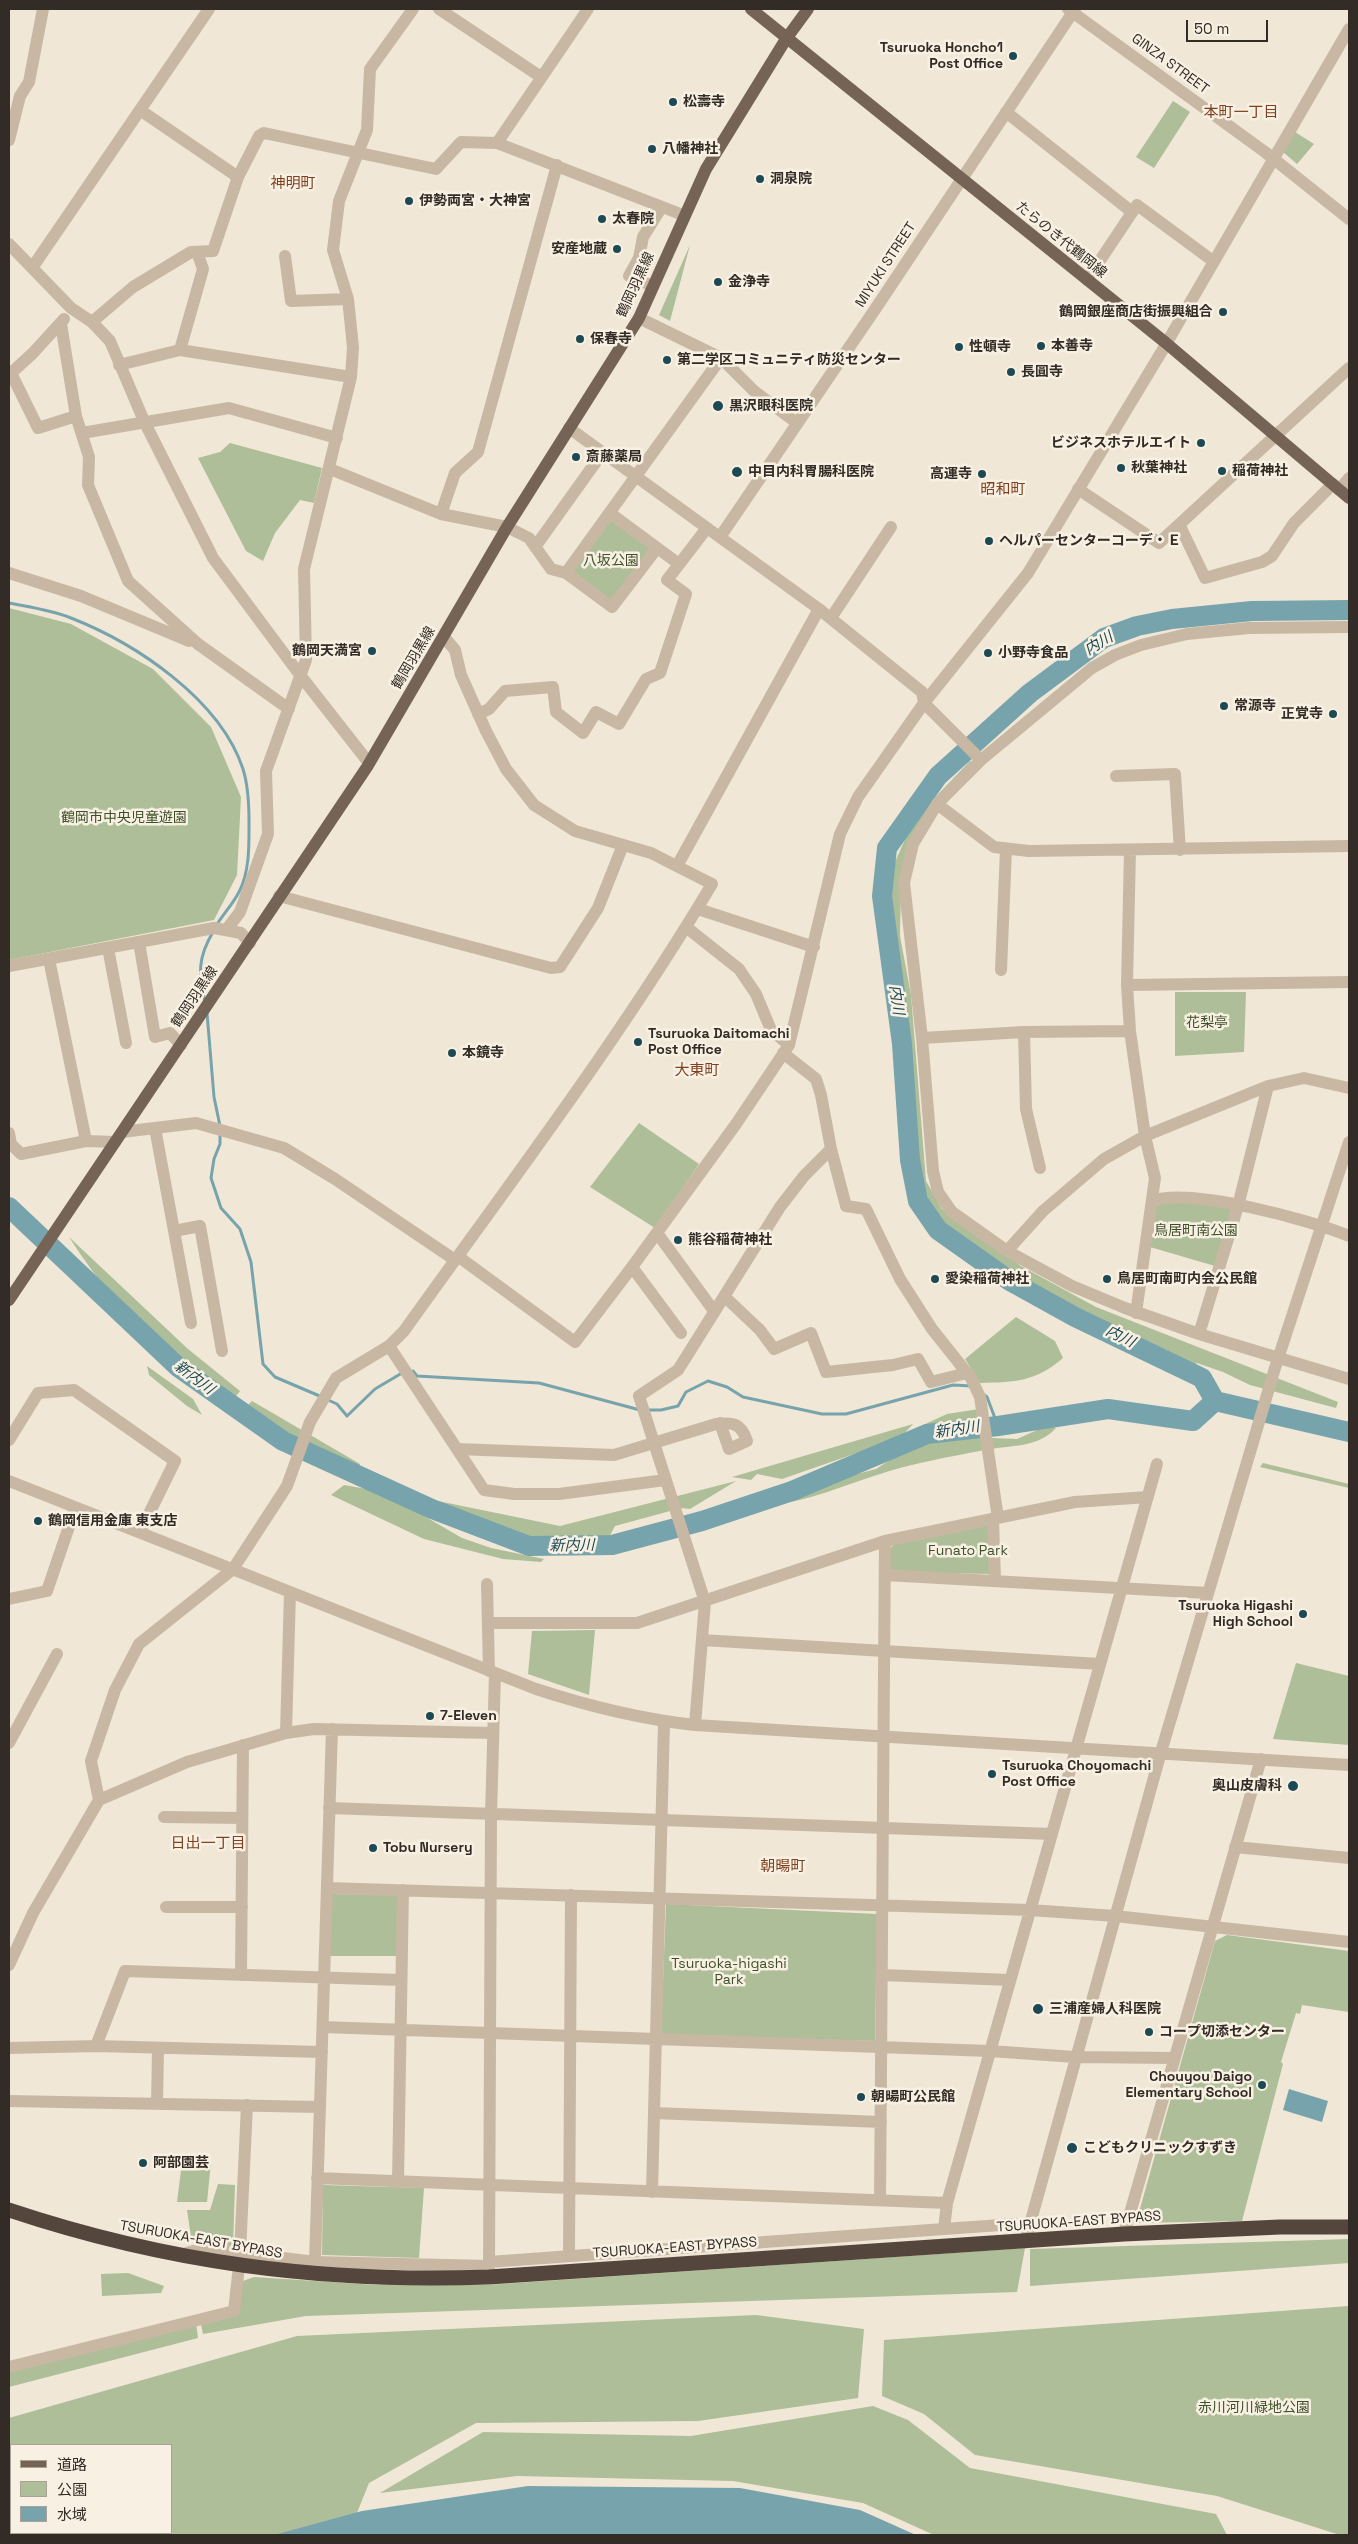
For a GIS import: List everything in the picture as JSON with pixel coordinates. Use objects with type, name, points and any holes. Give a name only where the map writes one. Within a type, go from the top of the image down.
[{"type":"highway","name":"TSURUOKA-EAST BYPASS","points":[[9,2210],[96,2237],[178,2256],[240,2260],[314,2275],[428,2279],[489,2268],[1024,2242],[1124,2234],[1280,2227],[1349,2227]]},
{"type":"main road","name":"たらのき代鶴岡線","points":[[750,9],[1166,343],[1340,491]]},
{"type":"main road","name":"鶴岡羽黒線","points":[[9,1300],[369,763],[507,527],[639,318],[683,215],[706,169],[786,39],[808,9]]},
{"type":"street","points":[[10,133],[20,96],[29,82],[42,9]]},
{"type":"street","points":[[32,268],[209,9]]},
{"type":"street","points":[[227,929],[240,912],[268,834],[266,771],[306,660],[304,569],[351,377],[352,347],[348,299],[333,250],[338,201],[367,130],[370,69],[413,9]]},
{"type":"street","points":[[439,9],[541,77]]},
{"type":"street","points":[[497,143],[588,9]]},
{"type":"street","name":"MIYUKI STREET","points":[[720,537],[878,306],[960,178],[1006,112],[1072,10]]},
{"type":"street","name":"GINZA STREET","points":[[1072,10],[1273,158],[1349,219]]},
{"type":"street","points":[[9,1134],[11,1144],[21,1154],[86,1141],[118,1137],[155,1128],[196,1123],[284,1148],[457,1258],[575,1342],[736,1124],[786,1049],[814,947],[840,834],[863,790],[924,703],[1028,573],[1166,343],[1349,29]]},
{"type":"street","points":[[140,110],[238,177]]},
{"type":"street","points":[[1006,112],[1132,212]]},
{"type":"street","points":[[92,322],[133,287],[191,252],[213,251],[238,177],[259,136],[264,133],[357,154],[436,169],[461,142],[497,143],[683,215]]},
{"type":"street","points":[[440,514],[455,473],[478,452],[558,166]]},
{"type":"street","points":[[1087,280],[1136,205],[1213,261]]},
{"type":"street","points":[[653,286],[629,276],[639,258],[643,237],[661,208]]},
{"type":"street","points":[[9,244],[71,308],[92,322],[110,341],[144,421],[213,558],[300,675],[369,763]]},
{"type":"street","points":[[180,350],[203,269],[197,252]]},
{"type":"street","points":[[286,256],[291,301],[348,299]]},
{"type":"street","points":[[71,308],[61,324],[10,374],[38,428],[76,416]]},
{"type":"street","points":[[639,318],[721,358],[754,392],[797,423]]},
{"type":"street","points":[[61,324],[76,416],[89,457],[88,485],[128,581],[198,644],[289,709]]},
{"type":"street","points":[[119,365],[180,350],[351,377]]},
{"type":"street","points":[[566,573],[721,358]]},
{"type":"street","points":[[1078,489],[1160,543],[1349,368]]},
{"type":"street","points":[[82,433],[229,408],[337,438]]},
{"type":"street","points":[[569,428],[831,618],[922,692],[924,703],[956,738],[981,760]]},
{"type":"street","points":[[536,547],[603,452]]},
{"type":"street","points":[[330,469],[440,514],[507,527],[529,538],[551,569],[566,573],[612,607],[657,548]]},
{"type":"street","points":[[1180,526],[1205,578],[1214,576],[1262,562],[1272,556],[1294,523],[1340,491],[1349,478]]},
{"type":"street","points":[[610,513],[679,564]]},
{"type":"street","points":[[831,618],[891,527]]},
{"type":"street","points":[[478,714],[489,709],[505,691],[553,687],[556,712],[583,733],[596,712],[619,724],[646,679],[660,674],[686,594],[667,580],[707,528]]},
{"type":"street","points":[[9,573],[81,596],[198,644]]},
{"type":"street","points":[[677,866],[819,609]]},
{"type":"street","points":[[1349,626],[1240,629],[1187,634],[1141,645],[1115,655],[1092,668],[981,760],[937,804],[914,844],[904,883],[922,1038],[928,1126],[938,1192],[952,1212],[1007,1251],[1072,1286],[1136,1312],[1276,1363],[1349,1379]]},
{"type":"street","points":[[99,1800],[91,1761],[115,1690],[139,1644],[233,1569],[287,1486],[310,1422],[336,1378],[389,1346],[404,1331],[524,1168],[698,909],[712,884],[651,853],[575,831],[534,805],[506,769],[478,714],[461,675],[455,650],[444,637]]},
{"type":"street","points":[[1116,776],[1175,774],[1180,850]]},
{"type":"street","points":[[937,804],[994,847],[1006,849],[1029,851],[1180,850],[1349,846]]},
{"type":"street","points":[[279,896],[550,968],[560,967],[598,908],[623,845]]},
{"type":"street","points":[[1001,970],[1006,849]]},
{"type":"street","points":[[1130,850],[1127,985],[1130,1031],[1145,1136],[1155,1178],[1136,1312]]},
{"type":"street","points":[[698,909],[814,947]]},
{"type":"street","points":[[686,927],[739,969],[756,994],[771,1030],[786,1049],[816,1079],[846,1206],[866,1209],[900,1279],[932,1329],[967,1373],[980,1397],[996,1519],[995,1580]]},
{"type":"street","points":[[9,966],[214,928],[241,933],[250,943]]},
{"type":"street","points":[[139,942],[155,1037],[170,1033],[181,1045]]},
{"type":"street","points":[[108,948],[126,1043]]},
{"type":"street","points":[[49,959],[86,1141]]},
{"type":"street","points":[[1127,985],[1349,982]]},
{"type":"street","points":[[922,1038],[1024,1032],[1130,1031]]},
{"type":"street","points":[[1024,1032],[1026,1109],[1040,1168]]},
{"type":"street","points":[[1007,1251],[1043,1210],[1104,1159],[1145,1136],[1268,1086],[1304,1078],[1349,1088]]},
{"type":"street","points":[[1199,1334],[1238,1206],[1268,1086]]},
{"type":"street","points":[[155,1128],[191,1323]]},
{"type":"street","points":[[1024,2242],[1161,1752],[1276,1363],[1349,1142]]},
{"type":"street","points":[[695,1725],[705,1602],[639,1396],[678,1370],[780,1207],[804,1176],[831,1149]]},
{"type":"street","points":[[1152,1201],[1163,1196],[1179,1196],[1238,1206],[1322,1225],[1349,1236]]},
{"type":"street","points":[[174,1231],[200,1226],[222,1351]]},
{"type":"street","points":[[657,1233],[714,1311]]},
{"type":"street","points":[[632,1267],[681,1333]]},
{"type":"street","points":[[724,1296],[760,1330],[774,1349],[812,1332],[826,1372],[892,1365],[918,1359],[930,1382],[967,1373]]},
{"type":"street","points":[[389,1346],[484,1490],[514,1494],[559,1494],[666,1485]]},
{"type":"street","points":[[9,1440],[38,1394],[74,1390],[175,1461],[140,1532]]},
{"type":"street","points":[[457,1450],[614,1455],[720,1423]]},
{"type":"street","points":[[944,2229],[947,2202],[1157,1464]]},
{"type":"street","points":[[9,1481],[492,1672],[581,1704],[664,1722],[1349,1765]]},
{"type":"street","points":[[488,1623],[637,1623],[885,1541],[1075,1502],[1148,1497]]},
{"type":"street","points":[[9,1599],[47,1591],[74,1508]]},
{"type":"street","points":[[880,2200],[885,1541]]},
{"type":"street","points":[[885,1575],[1208,1593]]},
{"type":"street","points":[[487,1584],[493,1733],[488,2184],[489,2268]]},
{"type":"street","points":[[286,1733],[290,1592]]},
{"type":"street","points":[[702,1640],[1100,1664]]},
{"type":"street","points":[[9,1743],[58,1654]]},
{"type":"street","points":[[652,2192],[664,1722]]},
{"type":"street","points":[[9,1965],[33,1913],[99,1800],[187,1762],[286,1733],[332,1729],[493,1733]]},
{"type":"street","points":[[315,2262],[332,1729]]},
{"type":"street","points":[[241,1975],[243,1745]]},
{"type":"street","points":[[1124,2234],[1261,1759]]},
{"type":"street","points":[[330,1808],[1052,1834]]},
{"type":"street","points":[[164,1817],[242,1818]]},
{"type":"street","points":[[1235,1847],[1349,1858]]},
{"type":"street","points":[[327,1888],[1030,1910],[1115,1916],[1349,1942]]},
{"type":"street","points":[[398,2182],[403,1890]]},
{"type":"street","points":[[569,2254],[572,1895]]},
{"type":"street","points":[[166,1907],[242,1907]]},
{"type":"street","points":[[96,2046],[126,1971],[401,1980]]},
{"type":"street","points":[[882,1975],[1010,1980]]},
{"type":"street","points":[[322,2027],[990,2051],[1075,2057],[1174,2058]]},
{"type":"street","points":[[9,2048],[96,2046],[322,2052]]},
{"type":"street","points":[[157,2104],[158,2048]]},
{"type":"street","points":[[9,2101],[320,2107]]},
{"type":"street","points":[[9,2367],[234,2311],[240,2260],[247,2105]]},
{"type":"street","points":[[654,2113],[880,2122]]},
{"type":"street","points":[[317,2178],[947,2202]]},
{"type":"street","points":[[240,2260],[489,2268],[569,2254],[1015,2224]]},
{"type":"green space","points":[[1173,101],[1190,112],[1154,168],[1136,157]]},
{"type":"green space","points":[[1295,132],[1314,144],[1297,164],[1283,152]]},
{"type":"green space","points":[[690,245],[670,321],[659,315]]},
{"type":"green space","points":[[230,443],[322,468],[314,503],[300,500],[275,533],[263,561],[246,551],[198,458],[220,452]]},
{"type":"green space","name":"八坂公園","points":[[611,517],[653,547],[612,603],[571,572]]},
{"type":"green space","name":"鶴岡市中央児童遊園","points":[[9,608],[71,624],[153,669],[211,727],[241,797],[237,875],[214,920],[9,960]]},
{"type":"green space","points":[[970,761],[974,764],[927,814],[901,882],[900,936],[911,995],[926,1181],[942,1209],[1021,1266],[1096,1307],[1338,1402],[1336,1408],[1250,1385],[1223,1372],[1197,1363],[1193,1366],[1178,1361],[1167,1350],[1148,1345],[1066,1303],[988,1258],[947,1228],[935,1212],[924,1190],[916,1165],[910,1050],[890,917],[888,878],[906,837],[923,810]]},
{"type":"green space","name":"花梨亭","points":[[1175,992],[1246,992],[1244,1052],[1175,1056]]},
{"type":"green space","points":[[639,1123],[699,1164],[655,1228],[590,1187]]},
{"type":"green space","name":"鳥居町南公園","points":[[1167,1199],[1234,1208],[1215,1266],[1150,1247],[1155,1202]]},
{"type":"green space","points":[[69,1237],[188,1349],[240,1391],[233,1400],[161,1348],[118,1303],[92,1271]]},
{"type":"green space","points":[[1016,1317],[1055,1341],[1063,1358],[1053,1366],[1034,1376],[1014,1381],[980,1383],[965,1359]]},
{"type":"green space","points":[[147,1366],[193,1399],[202,1415],[187,1406],[149,1375]]},
{"type":"green space","points":[[252,1401],[360,1464],[359,1472],[275,1433],[244,1409]]},
{"type":"green space","points":[[979,1409],[979,1420],[937,1429],[923,1425],[947,1414]]},
{"type":"green space","points":[[913,1424],[900,1438],[782,1479],[757,1474],[751,1480],[732,1477]]},
{"type":"green space","points":[[1046,1426],[1056,1428],[1041,1439],[1023,1445],[985,1450],[917,1464],[812,1497],[771,1505],[796,1497],[819,1484],[876,1469],[908,1448],[938,1436],[1017,1439]]},
{"type":"green space","points":[[1263,1463],[1349,1484],[1349,1488],[1260,1467]]},
{"type":"green space","points":[[736,1481],[690,1509],[681,1508],[615,1526],[608,1539],[533,1543],[476,1522],[433,1500],[560,1526]]},
{"type":"green space","points":[[344,1485],[367,1489],[419,1513],[462,1538],[491,1548],[544,1559],[541,1562],[503,1559],[424,1539],[331,1495]]},
{"type":"green space","name":"Funato Park","points":[[990,1524],[991,1574],[894,1572],[889,1568],[889,1551],[895,1542]]},
{"type":"green space","points":[[595,1630],[589,1695],[528,1674],[532,1631]]},
{"type":"green space","points":[[1296,1663],[1349,1676],[1349,1745],[1273,1739]]},
{"type":"green space","points":[[331,1894],[398,1895],[398,1956],[329,1956]]},
{"type":"green space","name":"Tsuruoka-higashi Park","points":[[666,1904],[877,1914],[875,2041],[661,2035]]},
{"type":"green space","name":"Chouyou Daigo Elementary School","points":[[1227,1935],[1349,1951],[1349,2012],[1302,2005],[1300,2014],[1296,2013],[1281,2062],[1283,2064],[1242,2221],[1136,2223],[1215,1941]]},
{"type":"green space","points":[[182,2162],[211,2162],[207,2202],[177,2202]]},
{"type":"green space","points":[[218,2184],[235,2185],[233,2246],[191,2237],[187,2210],[210,2210]]},
{"type":"green space","points":[[323,2185],[424,2188],[419,2258],[322,2255]]},
{"type":"green space","points":[[1349,2239],[1349,2263],[1030,2286],[1030,2249]]},
{"type":"green space","points":[[1025,2248],[1017,2292],[306,2316],[203,2334],[201,2324],[238,2314],[243,2281],[254,2277],[377,2285],[487,2285]]},
{"type":"green space","points":[[128,2273],[164,2286],[161,2293],[102,2296],[101,2274]]},
{"type":"green space","name":"赤川河川緑地公園","points":[[1349,2306],[1349,2535],[1340,2535],[1217,2496],[975,2455],[924,2414],[882,2396],[884,2340]]},
{"type":"green space","points":[[756,2315],[864,2329],[858,2398],[698,2421],[476,2423],[369,2483],[348,2535],[9,2535],[9,2418],[297,2336]]},
{"type":"green space","points":[[196,2323],[198,2338],[9,2387],[9,2366]]},
{"type":"green space","points":[[873,2406],[908,2420],[970,2468],[1216,2514],[1227,2535],[934,2535],[863,2503],[733,2481],[517,2476],[380,2493],[483,2432],[691,2436]]},
{"type":"water","points":[[1289,2089],[1328,2101],[1322,2122],[1283,2110]]},
{"type":"water","points":[[528,2486],[740,2488],[860,2510],[916,2535],[274,2535],[362,2511]]},
{"type":"waterway","points":[[9,603],[64,615],[122,642],[147,658],[195,697],[215,719],[232,743],[243,769],[247,788],[249,815],[248,857],[243,884],[234,901],[216,926]]},
{"type":"waterway","name":"内川","points":[[1349,610],[1252,611],[1172,619],[1137,626],[1104,638],[1030,693],[938,776],[887,848],[882,896],[902,1044],[910,1160],[918,1201],[938,1230],[1010,1281],[1075,1317],[1202,1378],[1215,1401],[1349,1432]]},
{"type":"waterway","points":[[205,1002],[200,974],[204,950],[213,932]]},
{"type":"waterway","points":[[207,1013],[214,1097],[220,1126]]},
{"type":"waterway","points":[[220,1134],[220,1144],[214,1159],[211,1178],[221,1208],[240,1229],[251,1262],[263,1364],[275,1377],[322,1397]]},
{"type":"waterway","name":"新内川","points":[[9,1207],[178,1367],[283,1441],[432,1509],[529,1546],[612,1545],[702,1521],[792,1491],[927,1434],[998,1426],[1108,1409],[1193,1421],[1215,1401]]},
{"type":"waterway","points":[[413,1371],[417,1376],[539,1383],[640,1410]]},
{"type":"waterway","points":[[328,1400],[337,1404],[347,1416],[375,1389],[402,1373]]},
{"type":"waterway","points":[[646,1410],[661,1410],[678,1406],[686,1392],[708,1381],[727,1387],[743,1397],[822,1414],[846,1414],[953,1385],[972,1386]]},
{"type":"waterway","points":[[983,1394],[987,1397],[998,1426]]},
{"type":"place","name":"Tsuruoka Honcho1 Post Office","points":[[1013,56]]},
{"type":"place","name":"松壽寺","points":[[673,102]]},
{"type":"place","name":"八幡神社","points":[[652,149]]},
{"type":"place","name":"洞泉院","points":[[760,179]]},
{"type":"place","name":"伊勢両宮・大神宮","points":[[409,201]]},
{"type":"place","name":"太春院","points":[[602,219]]},
{"type":"place","name":"安産地蔵","points":[[617,249]]},
{"type":"place","name":"金浄寺","points":[[718,282]]},
{"type":"place","name":"鶴岡銀座商店街振興組合","points":[[1223,312]]},
{"type":"place","name":"保春寺","points":[[580,339]]},
{"type":"place","name":"本善寺","points":[[1041,346]]},
{"type":"place","name":"性頓寺","points":[[959,347]]},
{"type":"place","name":"第二学区コミュニティ防災センター","points":[[667,360]]},
{"type":"place","name":"長圓寺","points":[[1011,372]]},
{"type":"place","name":"黒沢眼科医院","points":[[718,406]]},
{"type":"place","name":"ビジネスホテルエイト","points":[[1201,443]]},
{"type":"place","name":"斎藤薬局","points":[[576,457]]},
{"type":"place","name":"秋葉神社","points":[[1121,468]]},
{"type":"place","name":"稲荷神社","points":[[1222,471]]},
{"type":"place","name":"中目内科胃腸科医院","points":[[737,472]]},
{"type":"place","name":"高運寺","points":[[982,474]]},
{"type":"place","name":"ヘルパーセンターコーデ・Ｅ","points":[[989,541]]},
{"type":"place","name":"鶴岡天満宮","points":[[372,651]]},
{"type":"place","name":"小野寺食品","points":[[988,653]]},
{"type":"place","name":"常源寺","points":[[1224,706]]},
{"type":"place","name":"正覚寺","points":[[1333,714]]},
{"type":"place","name":"Tsuruoka Daitomachi Post Office","points":[[638,1042]]},
{"type":"place","name":"本鏡寺","points":[[452,1053]]},
{"type":"place","name":"熊谷稲荷神社","points":[[678,1240]]},
{"type":"place","name":"愛染稲荷神社","points":[[935,1279]]},
{"type":"place","name":"鳥居町南町内会公民館","points":[[1107,1279]]},
{"type":"place","name":"鶴岡信用金庫 東支店","points":[[38,1521]]},
{"type":"place","name":"Tsuruoka Higashi High School","points":[[1303,1614]]},
{"type":"place","name":"7-Eleven","points":[[430,1716]]},
{"type":"place","name":"Tsuruoka Choyomachi Post Office","points":[[992,1774]]},
{"type":"place","name":"奥山皮膚科","points":[[1293,1786]]},
{"type":"place","name":"Tobu Nursery","points":[[373,1848]]},
{"type":"place","name":"三浦産婦人科医院","points":[[1038,2009]]},
{"type":"place","name":"コープ切添センター","points":[[1149,2032]]},
{"type":"place","name":"Chouyou Daigo Elementary School","points":[[1262,2085]]},
{"type":"place","name":"朝暘町公民館","points":[[861,2097]]},
{"type":"place","name":"こどもクリニックすずき","points":[[1072,2148]]},
{"type":"place","name":"阿部園芸","points":[[143,2163]]},
{"type":"district","name":"本町一丁目","points":[[1241,113]]},
{"type":"district","name":"神明町","points":[[293,184]]},
{"type":"district","name":"昭和町","points":[[1003,490]]},
{"type":"district","name":"大東町","points":[[697,1071]]},
{"type":"district","name":"日出一丁目","points":[[208,1844]]},
{"type":"district","name":"朝暘町","points":[[783,1867]]}]
